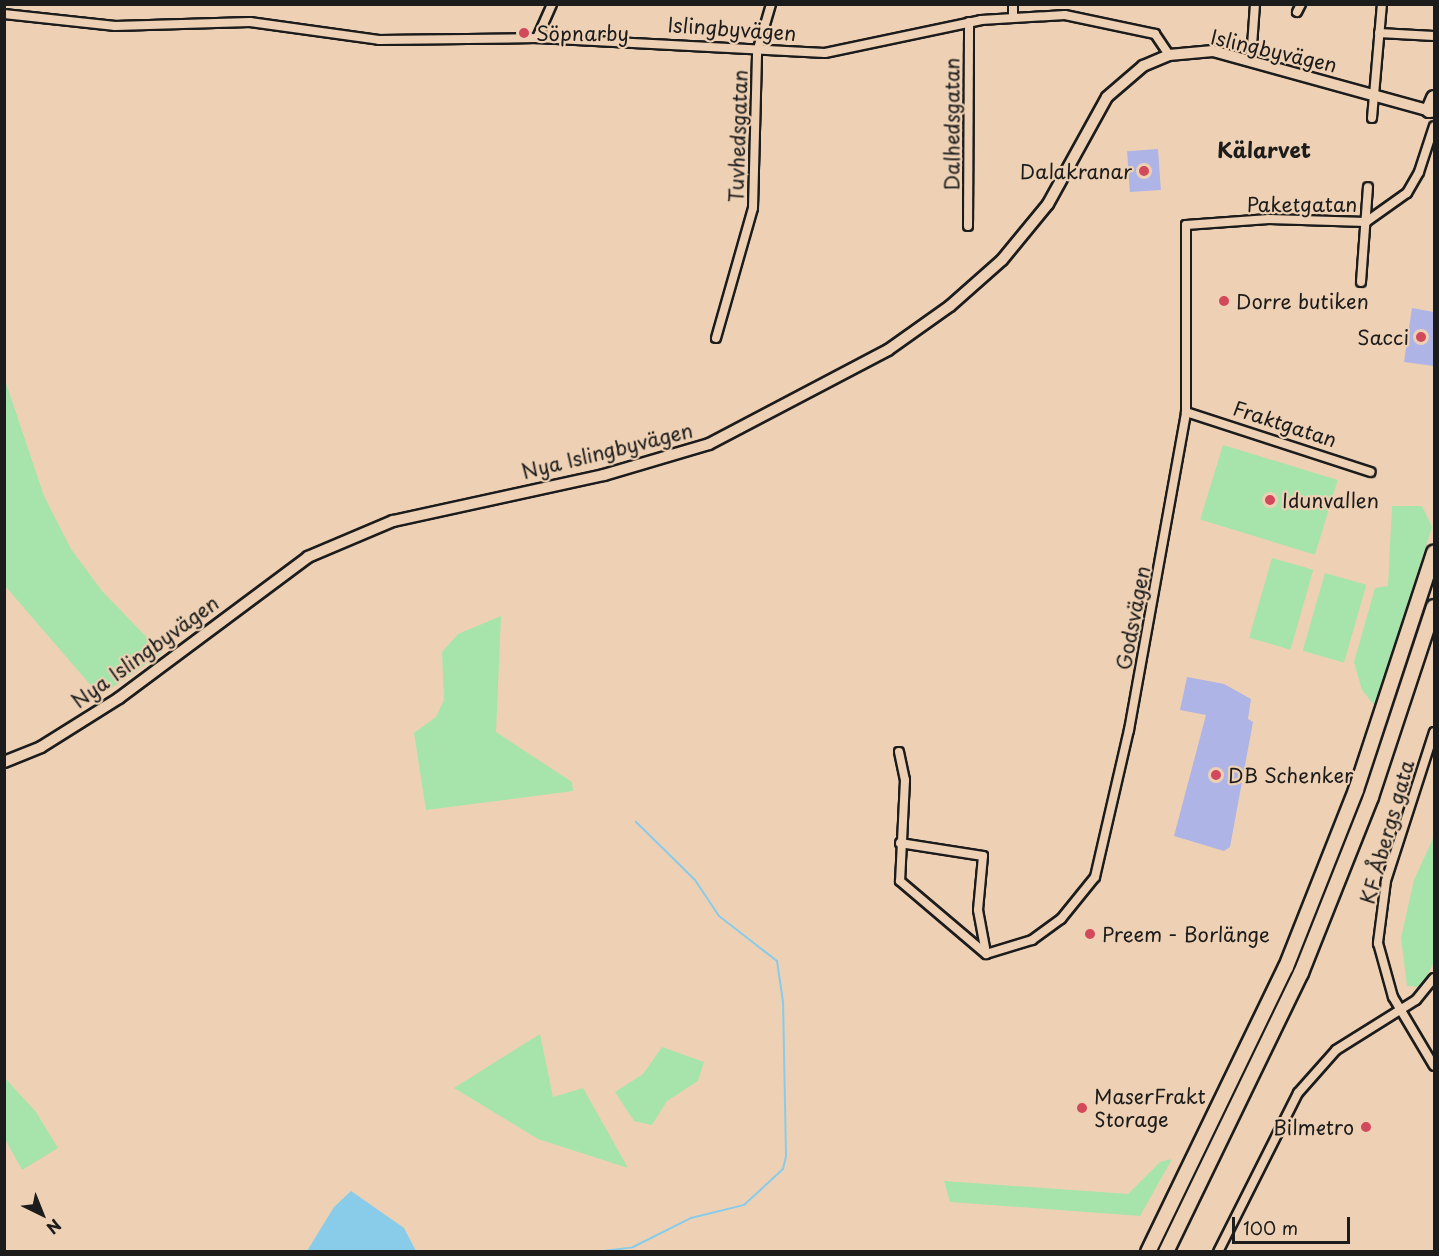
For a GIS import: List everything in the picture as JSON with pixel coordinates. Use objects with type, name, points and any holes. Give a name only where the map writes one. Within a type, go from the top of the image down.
[{"type":"highway","points":[[1148,1251],[1286,967],[1356,790],[1434,553]]},
{"type":"highway","points":[[1166,1251],[1230,1126],[1310,951],[1371,797],[1434,607]]},
{"type":"street","points":[[537,38],[552,4]]},
{"type":"street","name":"Tuvhedsgatan","points":[[716,338],[753,208],[758,52],[771,4]]},
{"type":"street","points":[[1013,4],[1013,16]]},
{"type":"street","points":[[1251,60],[1255,4]]},
{"type":"street","points":[[1372,118],[1382,4]]},
{"type":"street","name":"Islingbyvägen","points":[[4,14],[115,26],[250,22],[379,40],[537,38],[758,52],[825,52],[969,22],[1013,16],[1065,15],[1155,34],[1170,55],[1213,51],[1374,94],[1433,107]]},
{"type":"street","name":"Dalhedsgatan","points":[[968,226],[969,22]]},
{"type":"street","points":[[1379,33],[1434,36]]},
{"type":"street","name":"Nya Islingbyvägen","points":[[4,762],[41,747],[119,698],[308,557],[393,521],[604,475],[709,444],[888,350],[1002,260],[1048,204],[1107,97],[1143,66],[1170,55]]},
{"type":"street","name":"Paketgatan","points":[[1186,225],[1269,219],[1366,222],[1407,193],[1424,162],[1434,126]]},
{"type":"street","points":[[1361,282],[1368,187]]},
{"type":"street","name":"Godsvägen","points":[[986,954],[1032,940],[1061,919],[1095,877],[1129,730],[1186,412],[1186,225]]},
{"type":"street","name":"Fraktgatan","points":[[1186,412],[1371,472]]},
{"type":"street","name":"KF Åbergs gata","points":[[1434,732],[1386,881],[1378,926],[1381,961],[1400,1010],[1434,1066]]},
{"type":"street","points":[[899,752],[905,780],[897,871],[904,888],[986,954]]},
{"type":"street","points":[[900,843],[983,856],[978,910],[986,954]]},
{"type":"street","points":[[1218,1251],[1298,1093],[1336,1050],[1400,1010],[1434,978]]},
{"type":"green space","points":[[5,380],[44,496],[71,549],[102,591],[162,653],[100,696],[5,586]]},
{"type":"green space","name":"Idunvallen","points":[[1223,445],[1338,480],[1315,555],[1200,520]]},
{"type":"green space","points":[[1392,506],[1422,506],[1432,527],[1375,706],[1362,690],[1354,662],[1375,588],[1388,586]]},
{"type":"green space","points":[[1272,558],[1313,570],[1290,650],[1249,638]]},
{"type":"green space","points":[[1325,573],[1366,585],[1344,663],[1303,651]]},
{"type":"green space","points":[[501,616],[496,732],[572,782],[573,791],[426,810],[414,733],[436,717],[444,700],[442,652],[458,634]]},
{"type":"green space","points":[[1434,836],[1434,962],[1421,987],[1407,986],[1401,938],[1414,880]]},
{"type":"green space","points":[[540,1034],[553,1097],[583,1088],[628,1168],[538,1139],[454,1088]]},
{"type":"green space","points":[[662,1047],[704,1062],[698,1081],[667,1101],[652,1125],[634,1121],[615,1092],[643,1074]]},
{"type":"green space","points":[[4,1077],[36,1112],[58,1148],[22,1170],[5,1139]]},
{"type":"green space","points":[[1172,1159],[1140,1216],[950,1202],[944,1181],[1128,1194],[1160,1162]]},
{"type":"water","points":[[351,1191],[404,1228],[416,1251],[307,1251],[334,1207]]},
{"type":"building","name":"Dalakranar","points":[[1158,149],[1161,190],[1130,192],[1127,151]]},
{"type":"building","name":"Sacci","points":[[1412,308],[1434,312],[1434,366],[1404,362]]},
{"type":"building","name":"DB Schenker","points":[[1187,677],[1224,684],[1251,699],[1248,719],[1253,722],[1230,847],[1224,851],[1174,836],[1206,715],[1180,710]]},
{"type":"waterway","points":[[595,1252],[633,1247],[691,1218],[744,1205],[783,1169],[786,1156],[783,1002],[777,961],[719,916],[695,880],[636,822]]},
{"type":"place","name":"Söpnarby","points":[[524,33]]},
{"type":"place","name":"Dalakranar","points":[[1144,171]]},
{"type":"place","name":"Dorre butiken","points":[[1224,301]]},
{"type":"place","name":"Sacci","points":[[1421,337]]},
{"type":"place","name":"Idunvallen","points":[[1270,500]]},
{"type":"place","name":"DB Schenker","points":[[1216,775]]},
{"type":"place","name":"Preem - Borlänge","points":[[1090,934]]},
{"type":"place","name":"MaserFrakt Storage","points":[[1082,1108]]},
{"type":"place","name":"Bilmetro","points":[[1366,1127]]},
{"type":"district","name":"Kälarvet","points":[[1264,149]]}]
